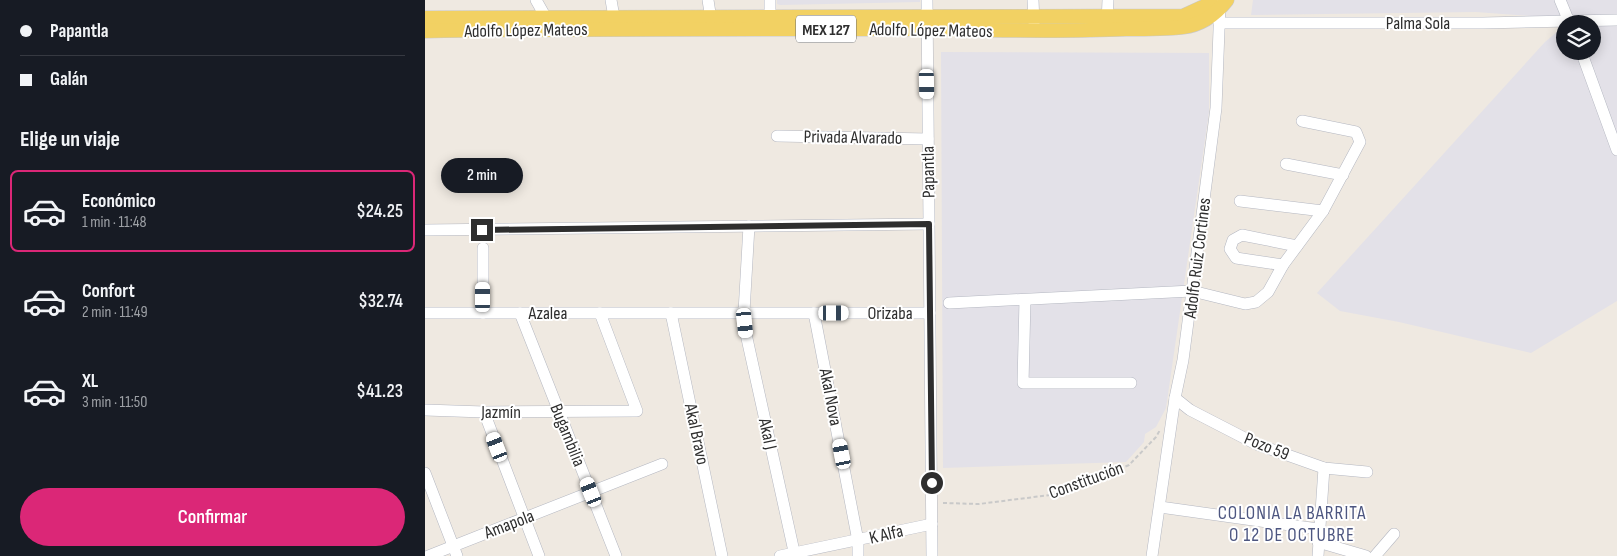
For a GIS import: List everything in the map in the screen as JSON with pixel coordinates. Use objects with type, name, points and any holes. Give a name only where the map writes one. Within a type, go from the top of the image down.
[{"type":"main road","name":"Adolfo López Mateos","points":[[425,18],[549,23],[927,23],[1034,16],[1183,16],[1219,2]]},
{"type":"main road","name":"Adolfo López Mateos","points":[[425,31],[614,17],[712,23],[770,17],[927,23],[1034,32],[1106,30],[1184,27],[1203,21],[1219,2]]},
{"type":"street","points":[[536,0],[549,23]]},
{"type":"street","points":[[611,0],[614,17]]},
{"type":"street","points":[[708,0],[712,23]]},
{"type":"street","points":[[770,0],[770,17]]},
{"type":"street","name":"Papantla","points":[[927,0],[932,556]]},
{"type":"street","points":[[1033,0],[1034,32]]},
{"type":"street","points":[[1106,30],[1108,0]]},
{"type":"street","points":[[1560,0],[1567,15]]},
{"type":"street","name":"Adolfo Ruiz Cortines","points":[[1152,556],[1175,398],[1183,360],[1216,108],[1219,2]]},
{"type":"street","name":"Palma Sola","points":[[1601,21],[1617,20]]},
{"type":"street","name":"Palma Sola","points":[[1219,23],[1556,22]]},
{"type":"street","points":[[1584,60],[1617,150]]},
{"type":"street","points":[[949,303],[1192,291],[1245,304],[1257,302],[1268,292],[1283,265],[1323,211],[1360,142],[1356,132],[1302,121]]},
{"type":"street","name":"Privada Alvarado","points":[[777,136],[928,139]]},
{"type":"street","points":[[1286,164],[1343,175]]},
{"type":"street","points":[[1240,201],[1323,211]]},
{"type":"street","points":[[425,230],[929,224]]},
{"type":"street","name":"Akal J","points":[[749,226],[744,312],[746,334],[795,555]]},
{"type":"street","points":[[1283,265],[1235,258],[1230,249],[1233,240],[1242,235],[1297,246]]},
{"type":"street","points":[[483,248],[483,313]]},
{"type":"street","points":[[1025,300],[1023,383],[1131,383]]},
{"type":"street","name":"Azalea","points":[[425,313],[671,313]]},
{"type":"street","name":"Bugambilia","points":[[520,313],[616,556]]},
{"type":"street","name":"Jazmín","points":[[425,410],[484,412],[637,411],[600,313]]},
{"type":"street","name":"Orizaba","points":[[671,313],[930,313]]},
{"type":"street","name":"Akal Bravo","points":[[671,313],[722,556]]},
{"type":"street","name":"Akal Nova","points":[[815,313],[858,541],[858,556]]},
{"type":"street","name":"Pozo 59","points":[[1175,398],[1190,410],[1256,444],[1323,468],[1367,472]]},
{"type":"street","points":[[484,412],[539,556]]},
{"type":"street","name":"Amapola","points":[[428,556],[455,551],[525,518],[662,464]]},
{"type":"street","points":[[1317,556],[1323,468]]},
{"type":"street","points":[[425,473],[455,551]]},
{"type":"street","points":[[1160,507],[1318,529]]},
{"type":"street","name":"K Alfa","points":[[780,556],[795,555],[932,524]]},
{"type":"street","points":[[1375,556],[1394,534]]},
{"type":"street","points":[[1318,542],[1366,556]]},
{"type":"path","name":"Constitución","points":[[932,502],[979,504],[1058,494],[1129,465],[1156,437],[1160,429]]},
{"type":"shaded area","points":[[777,0],[920,0],[920,2],[780,5],[777,4]]},
{"type":"shaded area","points":[[1253,0],[1617,0],[1617,301],[1531,353],[1399,322],[1340,311],[1317,293],[1545,42],[1556,33],[1556,60],[1601,60],[1601,15],[1556,15],[1556,18],[1476,12],[1251,15]]},
{"type":"shaded area","points":[[941,52],[1209,53],[1209,112],[1166,408],[1156,427],[1145,434],[1144,442],[1126,462],[943,468]]},
{"type":"district","name":"COLONIA LA BARRITA O 12 DE OCTUBRE","points":[[1292,523]]},
{"type":"route","points":[[482,230],[929,224],[932,483]]}]
